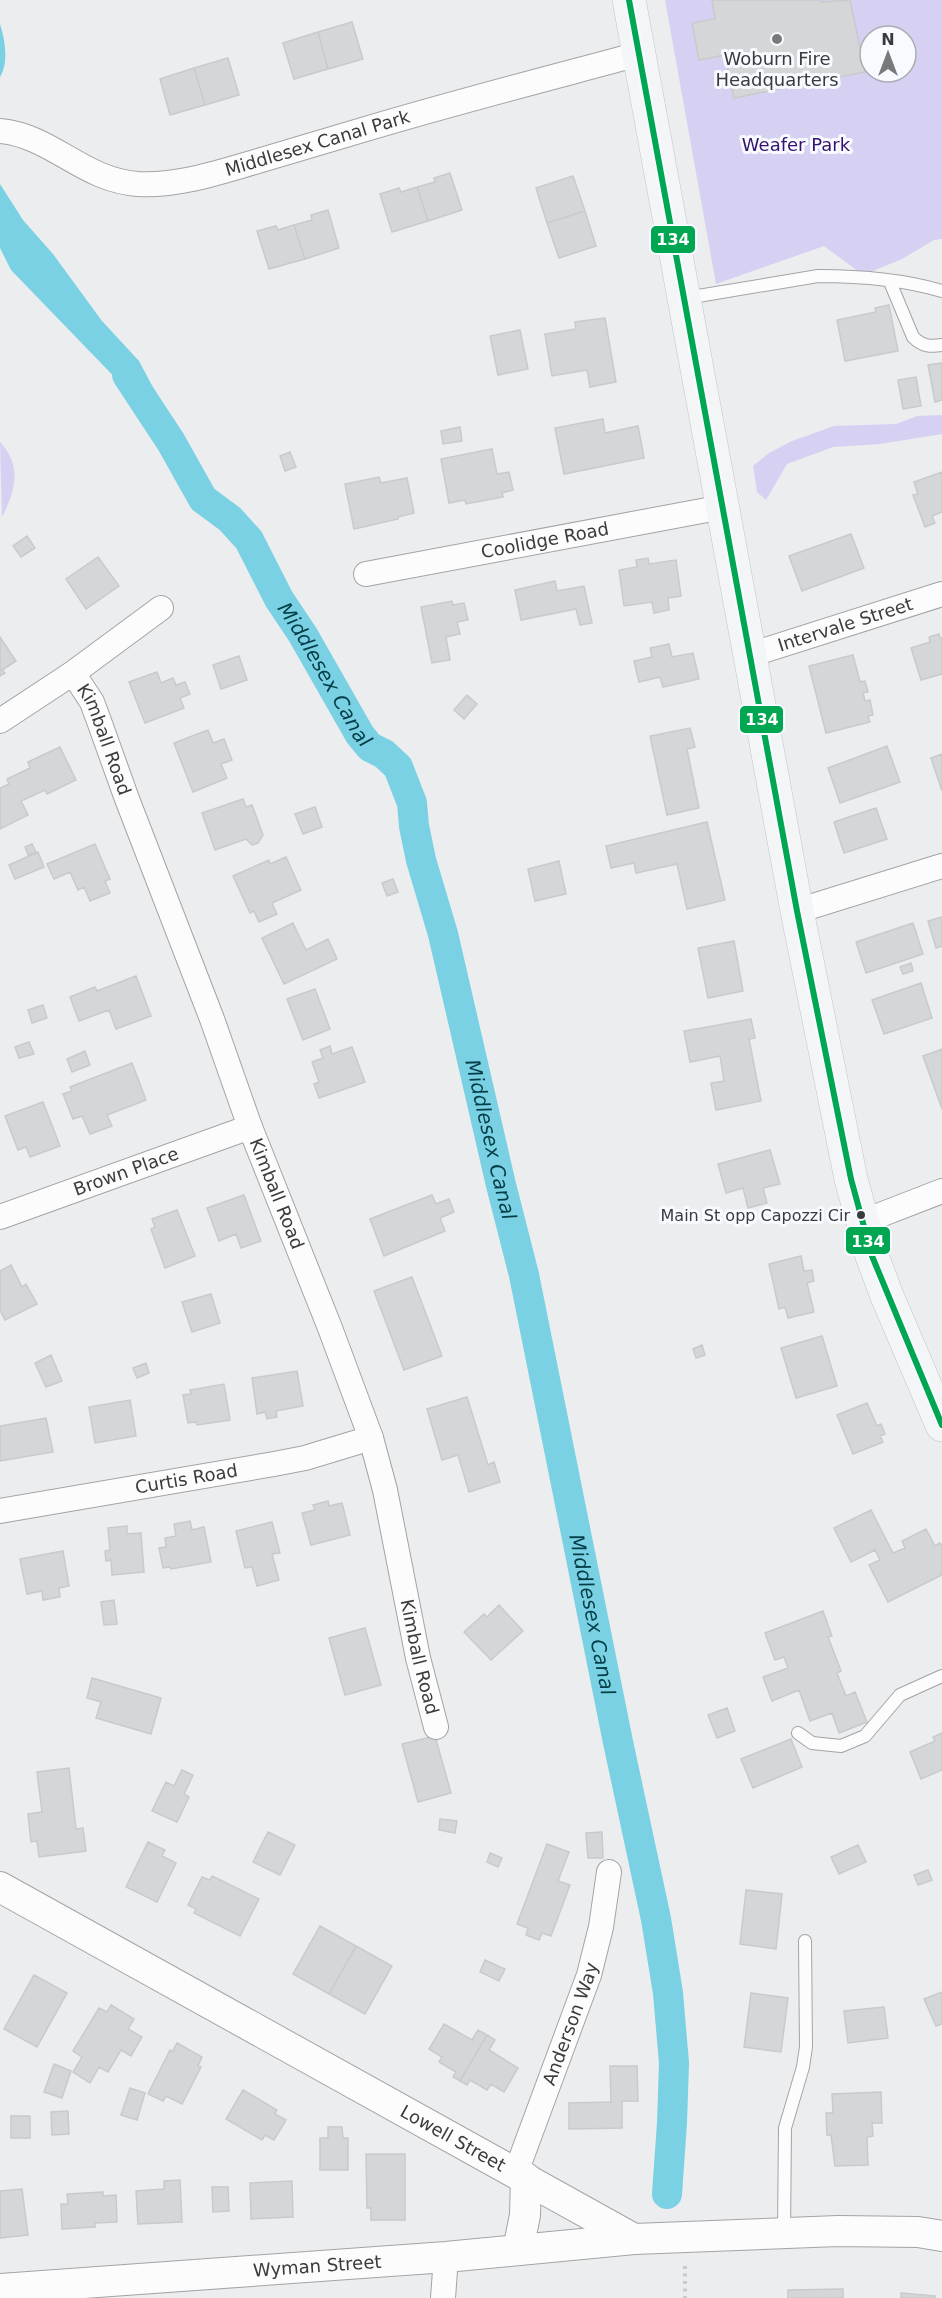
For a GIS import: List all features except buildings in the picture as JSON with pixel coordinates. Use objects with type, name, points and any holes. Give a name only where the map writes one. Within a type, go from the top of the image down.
[{"type":"main road","points":[[629,0],[831,1086],[862,1222],[890,1306],[942,1425]]},
{"type":"street","name":"Middlesex Canal Park","points":[[0,131],[25,136],[85,169],[109,179],[137,183],[165,183],[226,170],[424,111],[639,54]]},
{"type":"street","name":"Coolidge Road","points":[[366,574],[723,507]]},
{"type":"street","name":"Intervale Street","points":[[750,656],[942,594]]},
{"type":"street","points":[[0,721],[73,673],[161,608]]},
{"type":"street","name":"Kimball Road","points":[[73,673],[92,702],[250,1126],[371,1438],[385,1490],[418,1658],[436,1727]]},
{"type":"street","points":[[797,911],[942,866]]},
{"type":"street","name":"Brown Place","points":[[0,1217],[250,1126]]},
{"type":"street","points":[[862,1222],[942,1191]]},
{"type":"street","name":"Curtis Road","points":[[0,1511],[305,1458],[371,1438]]},
{"type":"street","name":"Anderson Way","points":[[521,2175],[589,1975],[601,1927],[609,1872]]},
{"type":"street","name":"Lowell Street","points":[[0,1887],[521,2175],[634,2240]]},
{"type":"street","points":[[518,2250],[525,2215],[521,2175]]},
{"type":"street","points":[[634,2240],[784,2233],[940,2232]]},
{"type":"street","name":"Wyman Street","points":[[0,2289],[138,2289],[634,2240]]},
{"type":"street","points":[[443,2298],[446,2257]]},
{"type":"lane","points":[[685,298],[818,276],[890,282],[942,291]]},
{"type":"lane","points":[[890,282],[913,337],[919,343],[927,346],[942,345]]},
{"type":"lane","points":[[798,1733],[812,1743],[841,1746],[866,1736],[900,1695],[942,1676]]},
{"type":"lane","points":[[784,2233],[785,2128],[803,2067],[806,2047],[805,1941]]},
{"type":"green space","name":"Weafer Park","points":[[665,0],[942,0],[942,239],[934,240],[902,259],[863,275],[824,246],[716,284]]},
{"type":"green space","points":[[942,415],[942,434],[880,444],[833,447],[787,464],[766,500],[757,492],[753,466],[769,453],[792,441],[834,426],[896,424],[917,416]]},
{"type":"green space","points":[[0,442],[12,460],[14,469],[11,497],[2,517]]},
{"type":"water","points":[[0,24],[5,44],[5,58],[0,77]]},
{"type":"water","points":[[0,184],[23,220],[53,254],[102,321],[139,361],[157,395],[157,403],[150,408],[128,391],[11,270],[0,248]]},
{"type":"waterway","name":"Middlesex Canal","points":[[127,375],[171,442],[203,499],[230,519],[249,540],[279,599],[303,635],[360,735],[370,747],[384,754],[398,767],[412,803],[421,860],[443,934],[524,1275],[656,1919],[668,1993],[674,2063],[667,2194]]},
{"type":"transit line","name":"134","points":[[629,0],[797,911],[851,1179],[872,1256],[942,1425]]},
{"type":"place","name":"Woburn Fire Headquarters","points":[[777,39]]},
{"type":"place","name":"Main St opp Capozzi Cir","points":[[861,1215]]}]
